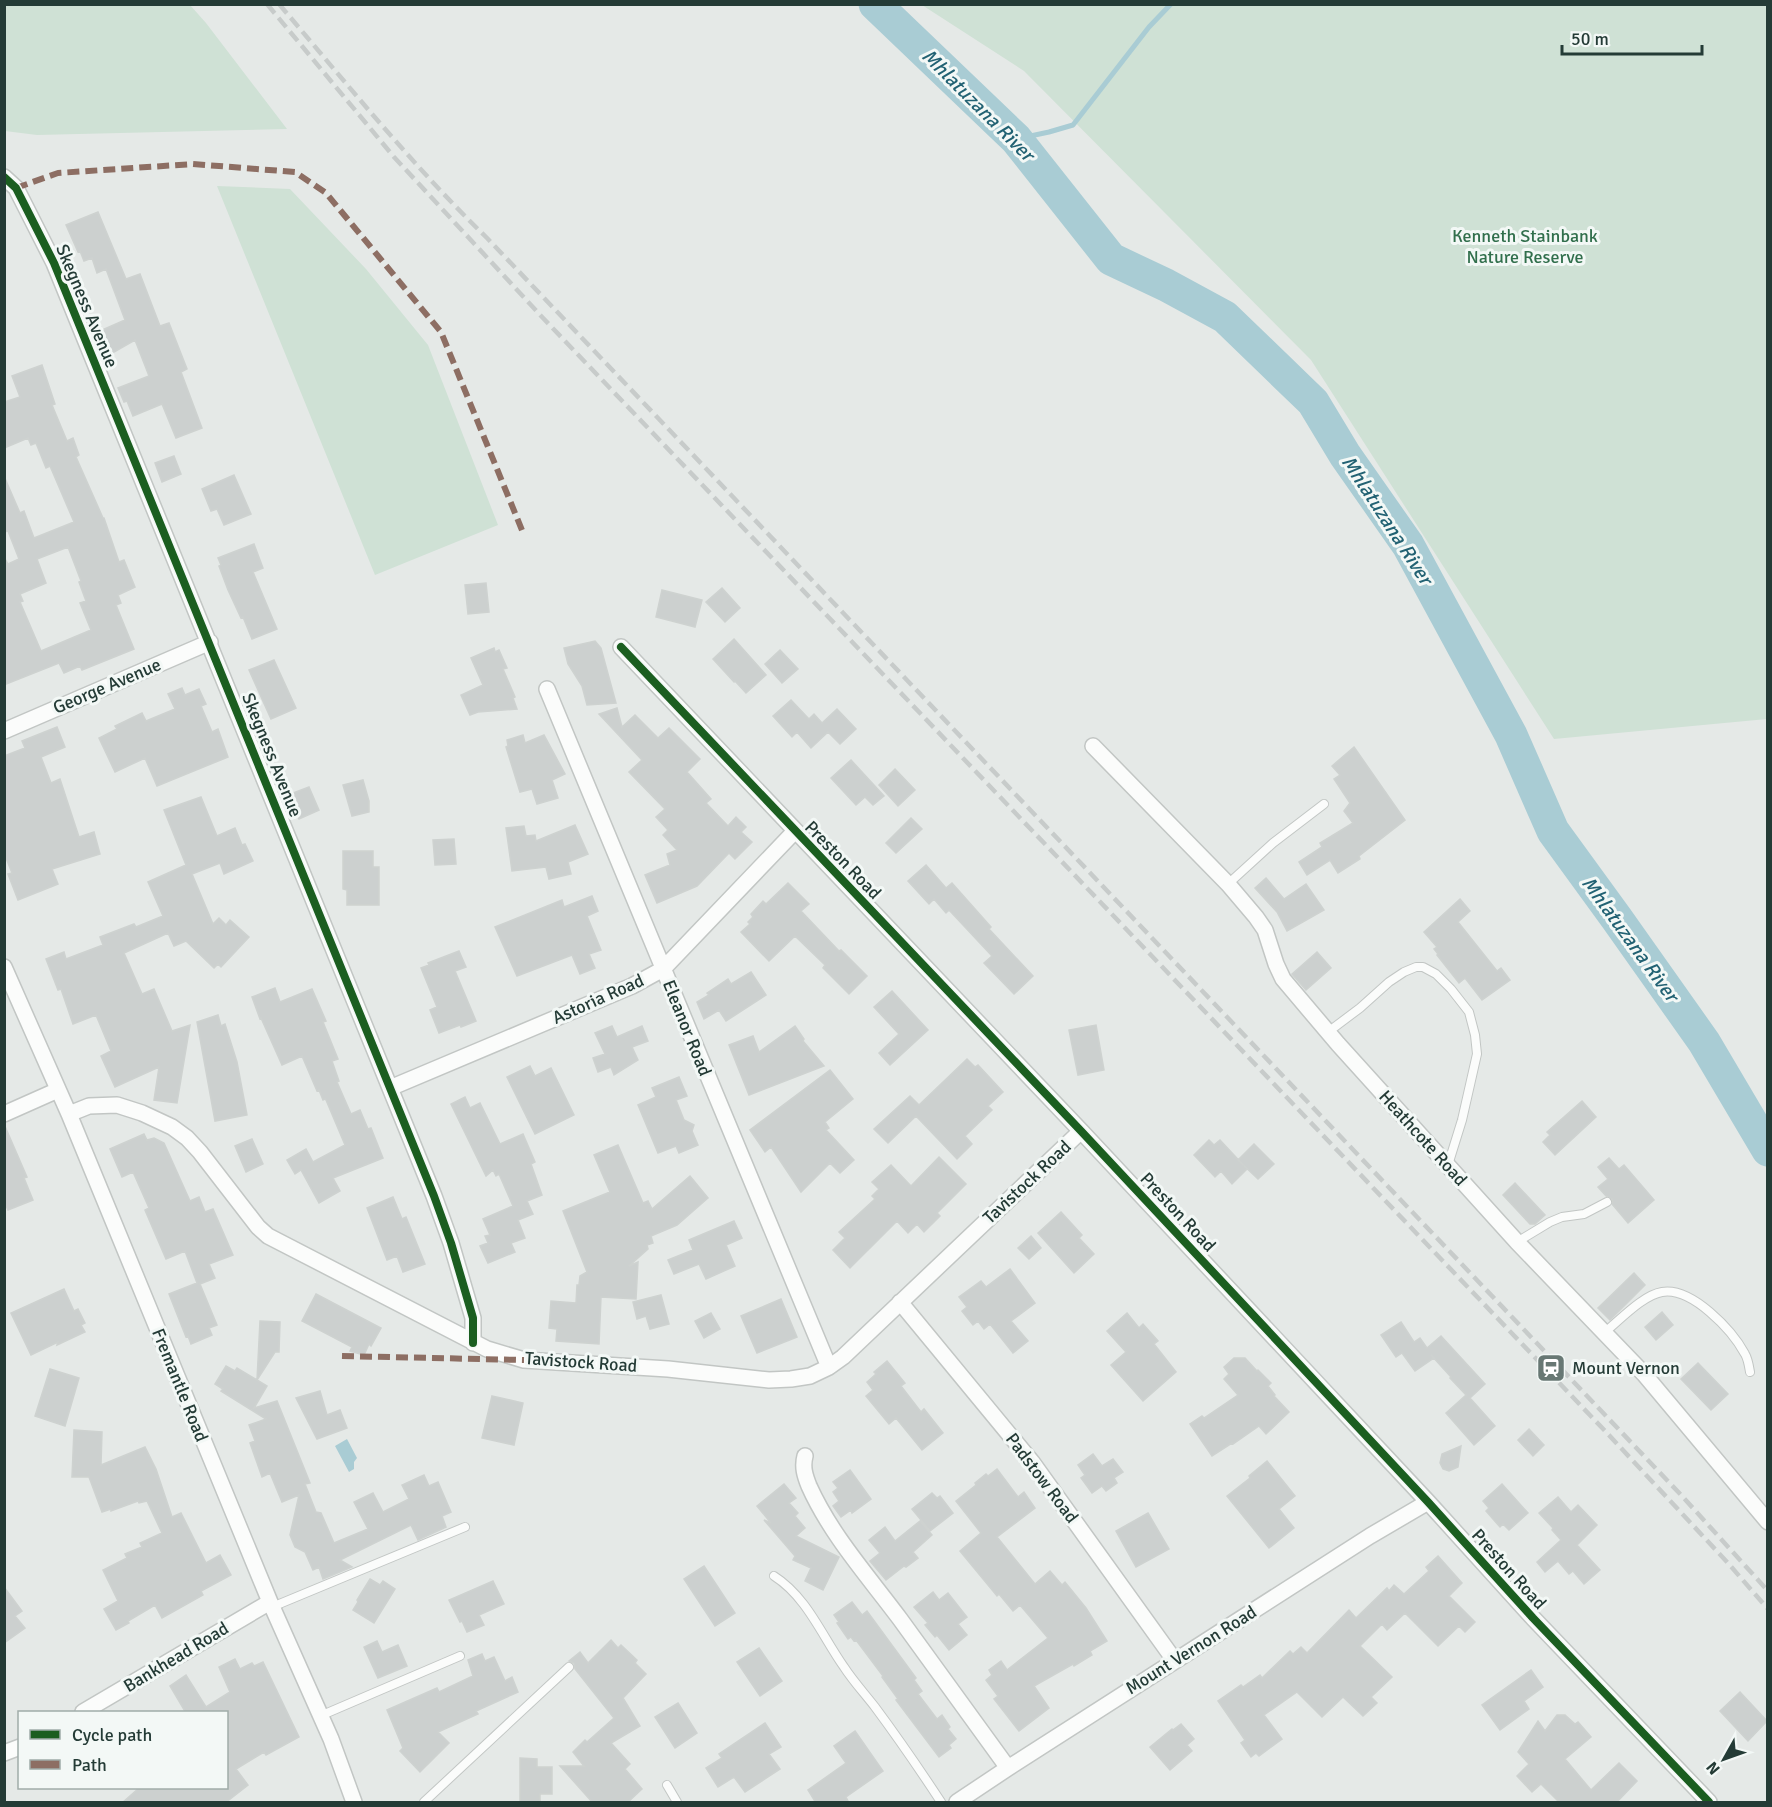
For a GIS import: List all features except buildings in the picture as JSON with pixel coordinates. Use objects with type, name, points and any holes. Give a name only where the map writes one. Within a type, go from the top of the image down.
[{"type":"street","name":"Skegness Avenue","points":[[4,177],[16,188],[54,263],[390,1088],[451,1243],[473,1318],[473,1343]]},
{"type":"street","name":"George Avenue","points":[[4,731],[210,642]]},
{"type":"street","name":"Preston Road","points":[[621,647],[1081,1131],[1428,1502],[1533,1618],[1709,1803]]},
{"type":"street","name":"Eleanor Road","points":[[547,689],[829,1367]]},
{"type":"street","name":"Heathcote Road","points":[[1093,746],[1228,884],[1265,930],[1283,979],[1517,1242],[1605,1332],[1675,1410],[1767,1522]]},
{"type":"street","name":"Astoria Road","points":[[390,1088],[632,986],[663,969],[795,831]]},
{"type":"street","name":"Fremantle Road","points":[[4,967],[69,1114],[271,1605],[320,1716],[354,1803]]},
{"type":"street","points":[[4,1113],[58,1090]]},
{"type":"street","name":"Tavistock Road","points":[[69,1114],[89,1106],[117,1105],[142,1113],[172,1127],[200,1152],[258,1227],[268,1236],[487,1349],[524,1360],[668,1369],[769,1380],[791,1380],[810,1376],[843,1357],[1081,1131]]},
{"type":"street","name":"Padstow Road","points":[[900,1302],[1032,1462],[1175,1661]]},
{"type":"street","points":[[805,1456],[802,1466],[809,1486],[851,1555],[1008,1768]]},
{"type":"street","name":"Mount Vernon Road","points":[[957,1803],[1370,1536],[1428,1502]]},
{"type":"street","name":"Bankhead Road","points":[[86,1711],[271,1605]]},
{"type":"lane","points":[[1228,884],[1273,843],[1324,804]]},
{"type":"lane","points":[[1328,1032],[1389,982],[1416,967],[1423,967],[1436,974],[1451,989],[1469,1012],[1477,1054],[1462,1120],[1448,1165]]},
{"type":"lane","points":[[1517,1242],[1562,1217],[1584,1214],[1607,1202]]},
{"type":"lane","points":[[1605,1332],[1653,1295],[1663,1292],[1675,1293],[1707,1309],[1722,1324],[1747,1356],[1750,1372]]},
{"type":"lane","points":[[271,1605],[465,1527]]},
{"type":"lane","points":[[774,1576],[793,1591],[812,1616],[844,1667],[941,1803]]},
{"type":"lane","points":[[320,1716],[460,1656]]},
{"type":"lane","points":[[424,1803],[568,1667]]},
{"type":"lane","points":[[667,1785],[677,1803]]},
{"type":"green space","points":[[5,4],[190,5],[287,129],[37,135],[5,131]]},
{"type":"green space","name":"Kenneth Stainbank Nature Reserve","points":[[922,5],[1767,5],[1767,719],[1554,739],[1311,360],[1024,71]]},
{"type":"green space","points":[[217,186],[290,189],[366,269],[428,345],[498,525],[375,575]]},
{"type":"water","points":[[347,1439],[357,1458],[354,1462],[354,1469],[349,1472],[335,1446]]},
{"type":"waterway","name":"Mhlatuzana River","points":[[875,4],[1016,139],[1111,259],[1225,317],[1313,402],[1345,455],[1408,545],[1511,735],[1553,831],[1704,1042],[1768,1150]]},
{"type":"waterway","points":[[1016,139],[1073,125],[1149,27],[1171,4]]},
{"type":"railway","points":[[267,4],[394,157],[543,318],[1607,1433],[1768,1609]]},
{"type":"railway","points":[[279,4],[432,182],[1682,1496],[1768,1591]]},
{"type":"marked path","points":[[16,188],[58,173],[193,164],[295,172],[326,193],[441,332],[524,535]]},
{"type":"marked path","points":[[342,1356],[524,1360]]},
{"type":"cycle path","points":[[4,177],[16,188],[54,263],[434,1196],[451,1243],[473,1318],[473,1343]]},
{"type":"cycle path","points":[[621,647],[1081,1131],[1428,1502],[1533,1618],[1709,1802]]},
{"type":"place","name":"Mount Vernon","points":[[1551,1368]]}]
